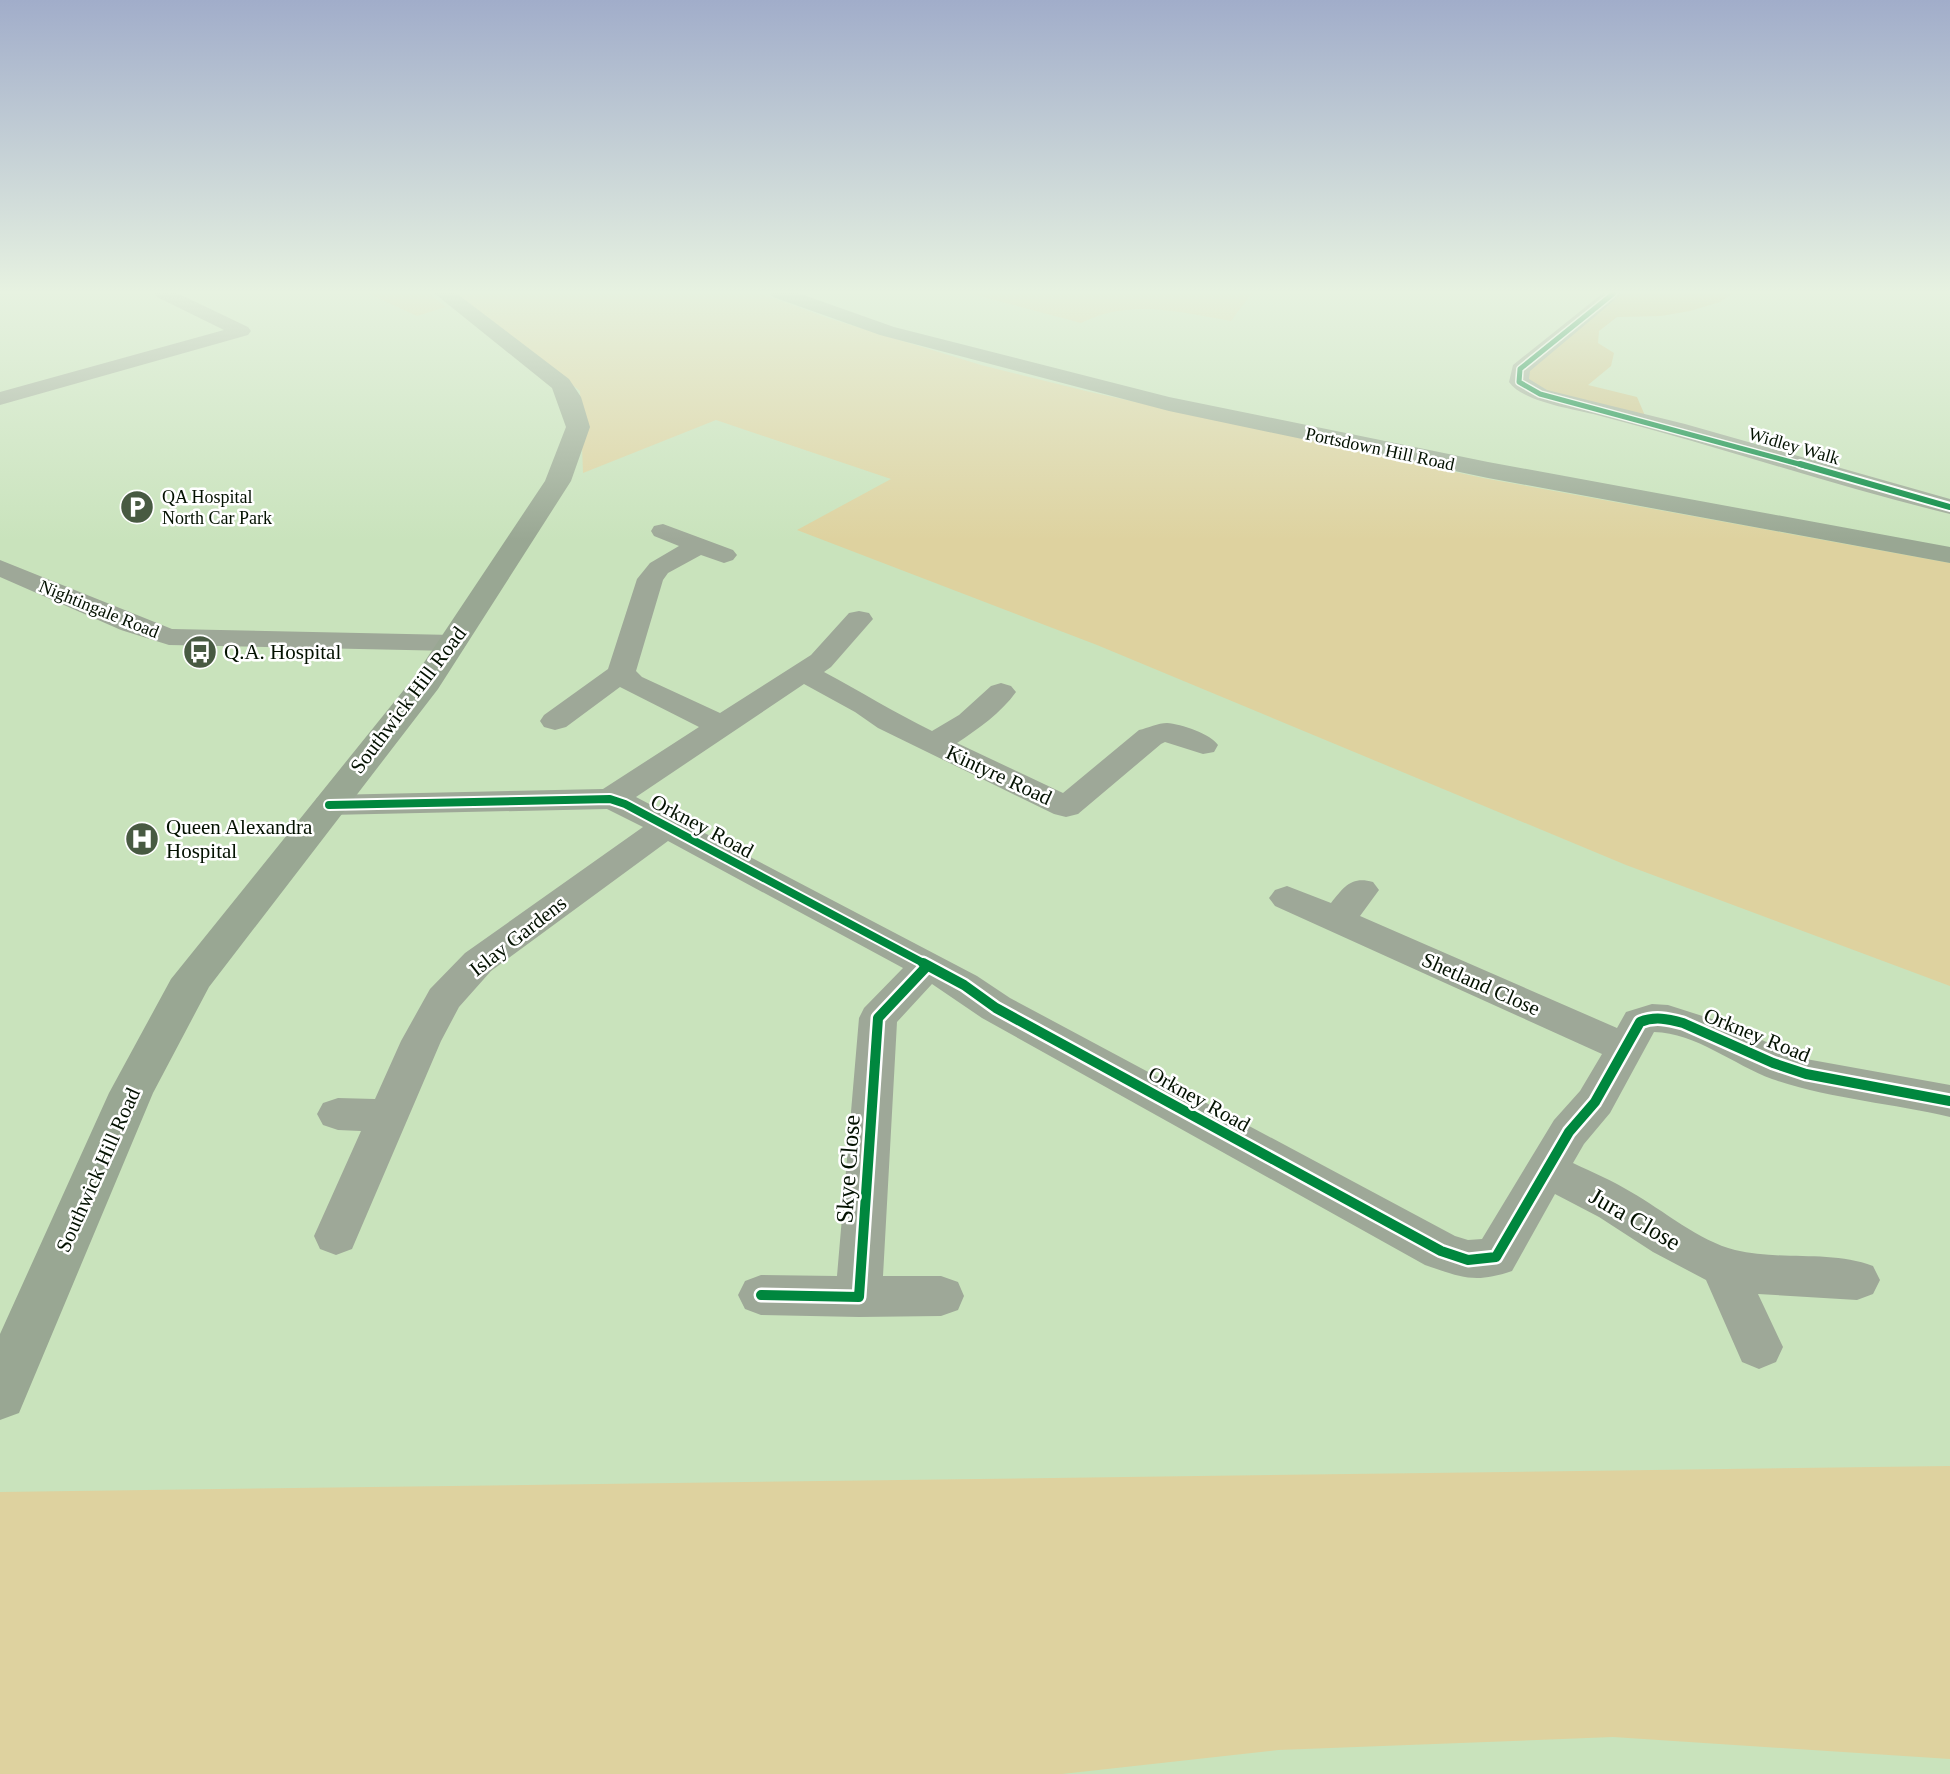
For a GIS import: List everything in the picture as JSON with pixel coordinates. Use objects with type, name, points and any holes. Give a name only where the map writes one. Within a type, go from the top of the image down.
[{"type":"main road","name":"Southwick Hill Road","points":[[0,1395],[131,1093],[192,979],[427,681],[558,481],[578,426],[569,397],[561,384],[550,376]]},
{"type":"main road","name":"Portsdown Hill Road","points":[[1052,376],[1168,404],[1463,466],[1950,555]]},
{"type":"street","points":[[0,399],[83,376]]},
{"type":"street","name":"Widley Walk","points":[[1520,376],[1519,383],[1540,394],[1677,429],[1950,507]]},
{"type":"street","points":[[555,721],[621,673],[650,579],[659,568],[712,550],[663,531]]},
{"type":"street","name":"Nightingale Road","points":[[0,568],[131,624],[169,637],[453,643]]},
{"type":"street","points":[[610,799],[821,661],[859,619]]},
{"type":"street","name":"Kintyre Road","points":[[803,672],[933,744],[1066,807],[1150,737],[1165,732],[1203,745]]},
{"type":"street","points":[[621,673],[632,683],[720,725]]},
{"type":"street","name":"Kintyre Road","points":[[933,744],[970,721],[1001,692]]},
{"type":"street","name":"Orkney Road","points":[[329,805],[610,799],[625,804],[964,985],[996,1007],[1080,1054],[1441,1251],[1468,1259],[1496,1256],[1569,1132],[1595,1102],[1640,1022],[1658,1017],[1682,1023],[1784,1067],[1831,1082],[1922,1094],[1950,1101]]},
{"type":"street","name":"Islay Gardens","points":[[336,1236],[421,1041],[444,999],[478,962],[666,826]]},
{"type":"street","points":[[1337,920],[1361,890]]},
{"type":"street","name":"Shetland Close","points":[[1287,898],[1625,1048]]},
{"type":"street","name":"Skye Close","points":[[859,1297],[878,1018],[927,966]]},
{"type":"street","points":[[338,1114],[389,1115]]},
{"type":"street","name":"Jura Close","points":[[1548,1170],[1615,1204],[1669,1239],[1723,1267],[1757,1274],[1857,1280]]},
{"type":"street","points":[[1723,1267],[1759,1347]]},
{"type":"street","points":[[761,1295],[941,1296]]},
{"type":"shaded area","points":[[561,376],[1025,376],[1483,478],[1950,563],[1950,986],[1626,865],[1097,645],[797,530],[891,479],[716,420],[583,473],[580,391]]},
{"type":"shaded area","points":[[1527,376],[1599,376],[1588,385],[1637,397],[1646,418],[1548,393],[1529,384]]},
{"type":"shaded area","points":[[1950,1466],[1950,1759],[1613,1737],[1278,1750],[1062,1774],[0,1774],[0,1492]]},
{"type":"cycle path","points":[[1519,376],[1519,382],[1540,394],[1677,429],[1950,507]]},
{"type":"cycle path","points":[[329,805],[610,799],[625,804],[964,985],[996,1008],[1441,1251],[1468,1260],[1496,1257],[1569,1132],[1595,1102],[1640,1022],[1646,1020],[1656,1018],[1683,1023],[1773,1063],[1806,1074],[1950,1101]]},
{"type":"cycle path","points":[[761,1295],[859,1297],[878,1018],[927,966]]},
{"type":"place","name":"QA Hospital North Car Park","points":[[137,507]]},
{"type":"place","name":"Q.A. Hospital","points":[[200,652]]},
{"type":"place","name":"Queen Alexandra Hospital","points":[[142,839]]}]
